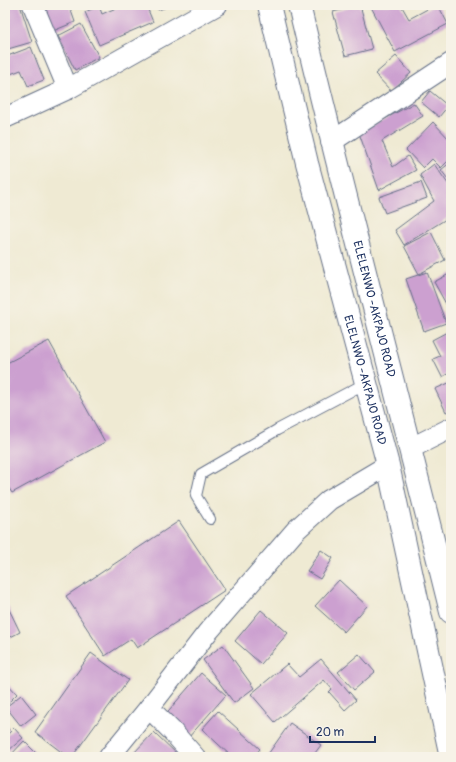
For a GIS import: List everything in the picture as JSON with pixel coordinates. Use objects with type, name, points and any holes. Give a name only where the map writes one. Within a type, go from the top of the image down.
[{"type":"main road","name":"ELELNWO -AKPAJO ROAD","points":[[270,5],[307,163],[388,465],[451,757]]},
{"type":"main road","name":"ELELENWO -AKPAJO ROAD","points":[[300,5],[331,142],[411,448],[451,612]]},
{"type":"street","points":[[34,5],[68,89]]},
{"type":"street","points":[[5,118],[68,89],[217,5]]},
{"type":"street","points":[[331,142],[451,63]]},
{"type":"street","points":[[411,448],[451,428]]},
{"type":"street","points":[[109,757],[207,633],[296,530],[329,500],[388,465]]},
{"type":"street","points":[[149,708],[195,757]]},
{"type":"lane","points":[[210,519],[196,496],[201,474],[284,426],[366,383]]},
{"type":"building","points":[[5,5],[20,5],[32,42],[8,49],[5,39]]},
{"type":"building","points":[[43,5],[69,5],[75,22],[53,31]]},
{"type":"building","points":[[123,5],[146,5],[153,22],[99,45],[85,12],[99,6],[102,14]]},
{"type":"building","points":[[157,5],[173,5],[158,10]]},
{"type":"building","points":[[360,5],[372,49],[345,56],[333,12]]},
{"type":"building","points":[[370,5],[401,5],[409,19],[435,5],[438,5],[448,24],[395,52]]},
{"type":"building","points":[[81,24],[99,57],[75,70],[58,36]]},
{"type":"building","points":[[31,47],[44,80],[28,86],[21,70],[5,76],[5,57]]},
{"type":"building","points":[[396,56],[411,73],[391,91],[375,74]]},
{"type":"building","points":[[430,91],[448,106],[439,117],[421,102]]},
{"type":"building","points":[[414,103],[423,116],[382,141],[393,167],[408,156],[416,170],[379,190],[359,133]]},
{"type":"building","points":[[433,122],[451,141],[451,158],[441,168],[432,159],[423,168],[406,150]]},
{"type":"building","points":[[451,162],[451,183],[441,170]]},
{"type":"building","points":[[434,164],[451,188],[451,216],[404,245],[395,230],[434,201],[420,175]]},
{"type":"building","points":[[421,182],[427,198],[385,213],[379,197]]},
{"type":"building","points":[[431,232],[445,260],[419,274],[404,246]]},
{"type":"building","points":[[427,272],[446,323],[424,331],[406,279]]},
{"type":"building","points":[[451,273],[451,302],[446,304],[434,282]]},
{"type":"building","points":[[451,330],[451,372],[442,377],[433,359],[440,356],[432,340]]},
{"type":"building","points":[[49,341],[105,442],[12,493],[5,482],[5,364]]},
{"type":"building","points":[[451,382],[451,410],[446,412],[435,389]]},
{"type":"building","points":[[179,521],[225,590],[137,648],[131,639],[105,656],[66,596]]},
{"type":"building","points":[[321,550],[333,558],[320,579],[307,571]]},
{"type":"building","points":[[339,580],[367,606],[344,632],[315,606]]},
{"type":"building","points":[[5,601],[20,632],[5,640]]},
{"type":"building","points":[[261,610],[288,633],[261,664],[235,641]]},
{"type":"building","points":[[223,645],[254,688],[234,703],[203,660]]},
{"type":"building","points":[[91,653],[128,680],[72,757],[68,757],[35,732]]},
{"type":"building","points":[[359,654],[375,672],[354,690],[338,672]]},
{"type":"building","points":[[321,659],[356,700],[345,710],[329,692],[332,689],[324,680],[275,722],[251,694],[287,664],[299,677]]},
{"type":"building","points":[[201,673],[226,695],[188,738],[163,717]]},
{"type":"building","points":[[5,681],[17,694],[7,704],[5,702]]},
{"type":"building","points":[[21,695],[36,714],[21,726],[6,707]]},
{"type":"building","points":[[218,711],[260,749],[253,757],[232,757],[202,729]]},
{"type":"building","points":[[290,723],[321,745],[312,757],[266,757]]},
{"type":"building","points":[[5,724],[9,730],[5,734]]},
{"type":"building","points":[[14,728],[23,738],[8,751],[5,747],[5,737]]},
{"type":"building","points":[[154,732],[180,757],[130,757]]},
{"type":"building","points":[[24,741],[40,757],[5,757],[5,751],[10,756]]}]
